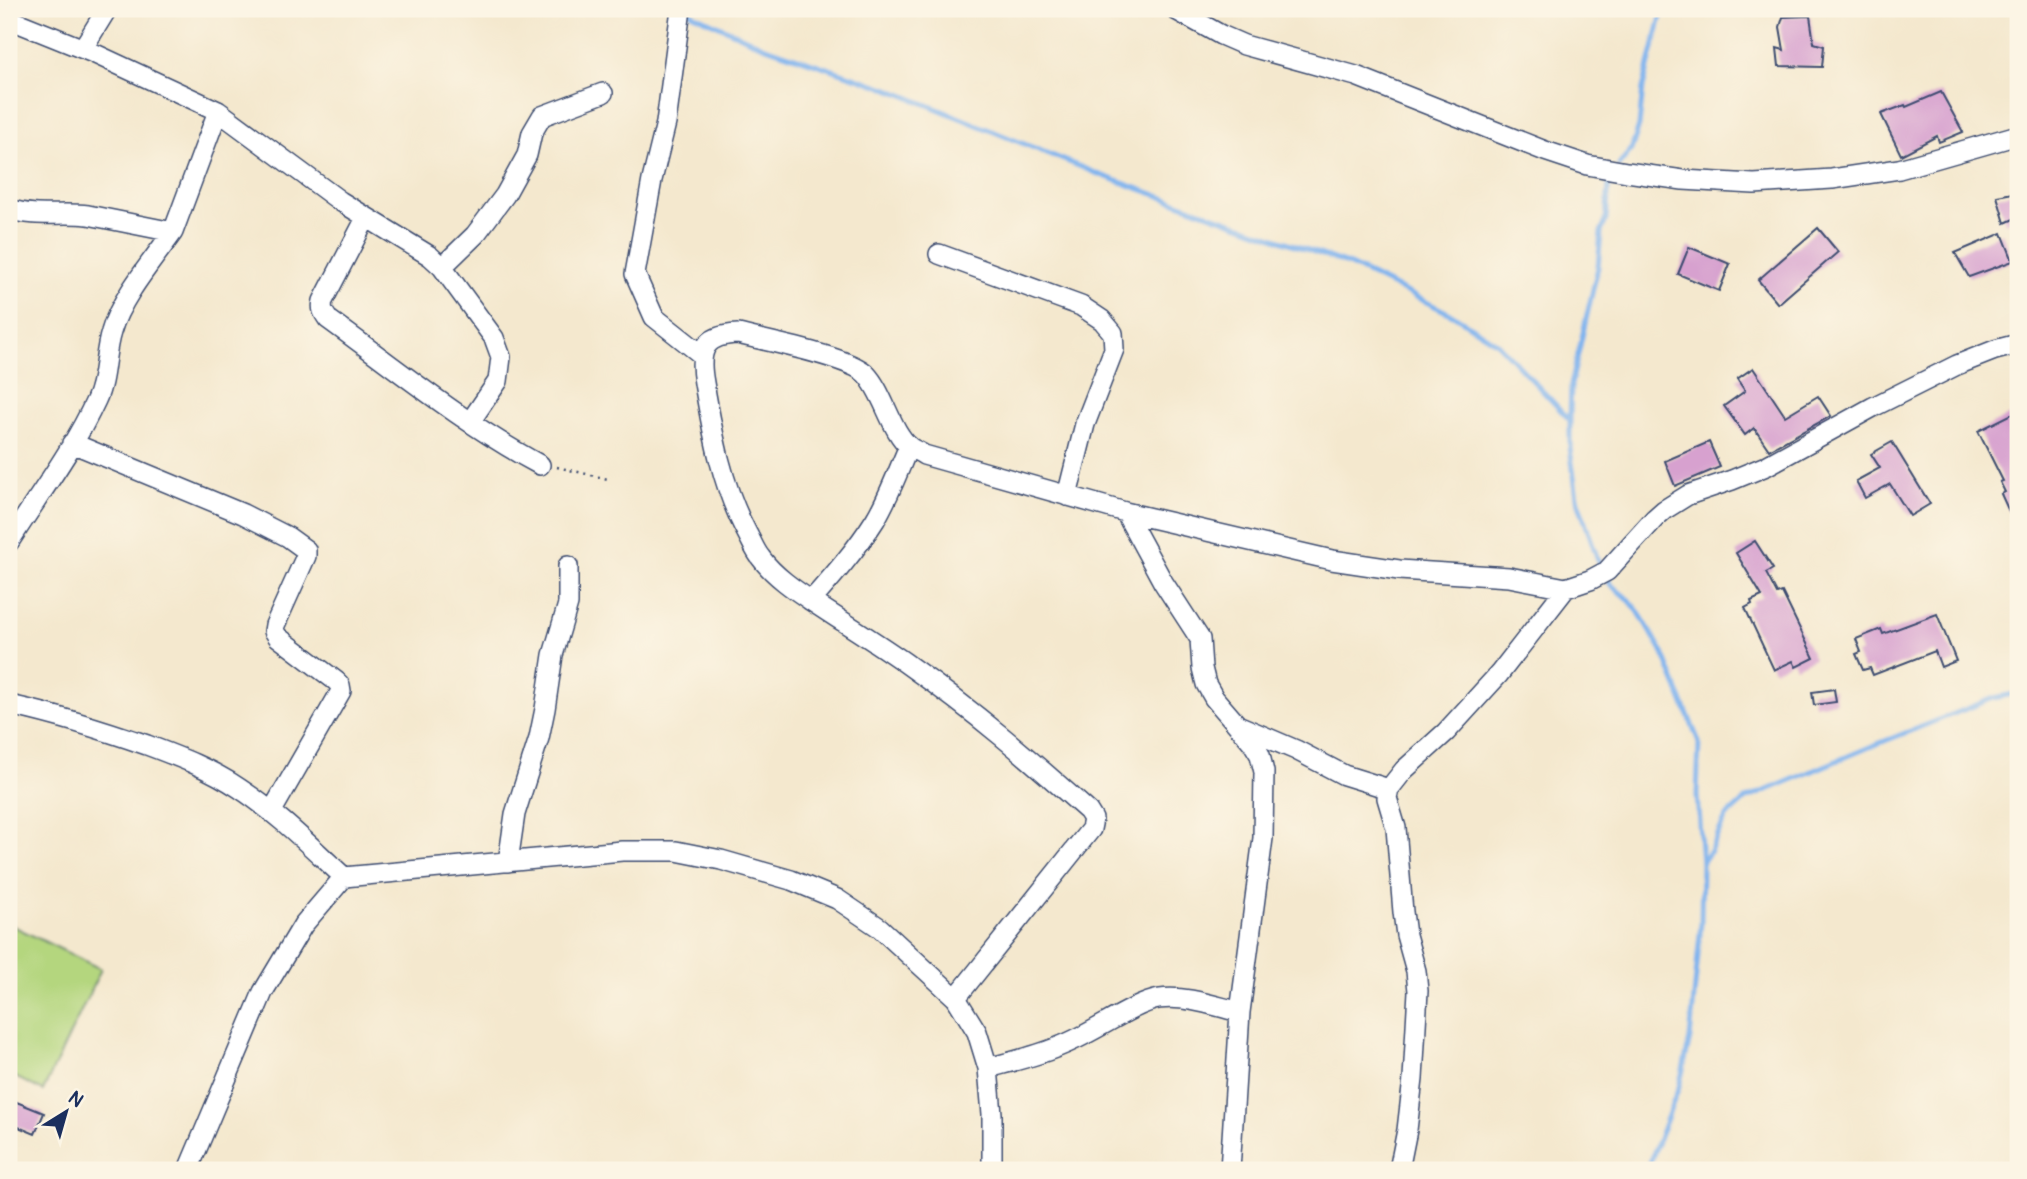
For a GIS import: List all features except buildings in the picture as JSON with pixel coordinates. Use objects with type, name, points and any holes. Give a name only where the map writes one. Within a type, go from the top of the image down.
[{"type":"street","points":[[83,48],[107,9]]},
{"type":"street","points":[[681,9],[666,123],[652,180],[635,274],[654,317],[702,355]]},
{"type":"street","points":[[1174,9],[1244,45],[1356,76],[1545,151],[1587,164],[1627,172],[1683,180],[1754,184],[1832,179],[1899,169],[2018,135]]},
{"type":"street","points":[[9,19],[83,48],[218,111],[340,201],[430,256],[442,267],[494,338],[502,357],[498,381],[470,422]]},
{"type":"street","points":[[442,267],[475,235],[505,195],[527,155],[532,133],[542,116],[603,93]]},
{"type":"street","points":[[9,542],[72,443],[97,397],[111,331],[117,316],[173,232],[218,111]]},
{"type":"street","points":[[9,209],[36,216],[88,215],[173,232]]},
{"type":"street","points":[[366,218],[323,301],[321,307],[328,319],[470,422],[540,465]]},
{"type":"street","points":[[939,254],[1081,306],[1102,320],[1113,333],[1114,349],[1085,424],[1067,496]]},
{"type":"street","points":[[956,998],[1091,829],[1093,820],[1088,811],[986,721],[907,664],[811,601],[760,558],[740,520],[725,481],[713,434],[701,369],[706,345],[714,338],[738,334],[840,360],[857,367],[874,385],[909,446],[924,455],[1125,512],[1332,560],[1399,570],[1509,577],[1566,588],[1606,571],[1655,518],[1688,495],[1766,466],[1956,365],[2018,344]]},
{"type":"street","points":[[72,443],[243,514],[288,537],[306,550],[306,556],[274,631],[278,637],[336,681],[341,691],[272,811]]},
{"type":"street","points":[[811,601],[848,559],[876,519],[909,446]]},
{"type":"street","points":[[1125,512],[1163,582],[1200,639],[1206,684],[1259,755],[1264,772],[1263,838],[1240,1012],[1230,1170]]},
{"type":"street","points":[[508,862],[514,814],[539,738],[551,663],[568,604],[568,566]]},
{"type":"street","points":[[1399,1170],[1413,1079],[1418,991],[1416,971],[1406,935],[1396,828],[1387,798],[1389,789],[1404,770],[1446,732],[1499,674],[1566,588]]},
{"type":"street","points":[[11,705],[79,723],[210,770],[272,811],[344,877]]},
{"type":"street","points":[[1239,726],[1296,750],[1344,775],[1389,789]]},
{"type":"street","points":[[188,1170],[263,992],[303,925],[344,877],[621,851],[676,851],[721,860],[791,880],[837,899],[880,928],[956,998],[977,1032],[988,1068],[992,1114],[992,1170]]},
{"type":"street","points":[[988,1068],[1044,1053],[1157,999],[1187,1000],[1240,1012]]},
{"type":"path","points":[[540,465],[608,480]]},
{"type":"path","points":[[2013,616],[2018,628]]},
{"type":"green space","points":[[9,924],[101,969],[43,1091],[9,1074]]},
{"type":"waterway","points":[[686,9],[763,46],[886,88],[1098,174],[1350,265],[1453,315],[1497,343],[1569,419]]},
{"type":"waterway","points":[[1619,165],[1631,150],[1639,126],[1643,88],[1663,9]]},
{"type":"waterway","points":[[1603,569],[1577,498],[1570,448],[1570,415],[1571,385],[1598,267],[1609,183],[1614,173]]},
{"type":"waterway","points":[[1608,577],[1610,584],[1638,611],[1663,653],[1699,742],[1697,795],[1702,863],[1701,923],[1690,1039],[1679,1087],[1647,1170]]},
{"type":"waterway","points":[[1702,863],[1726,817],[1746,799],[1994,698],[2018,693]]}]
